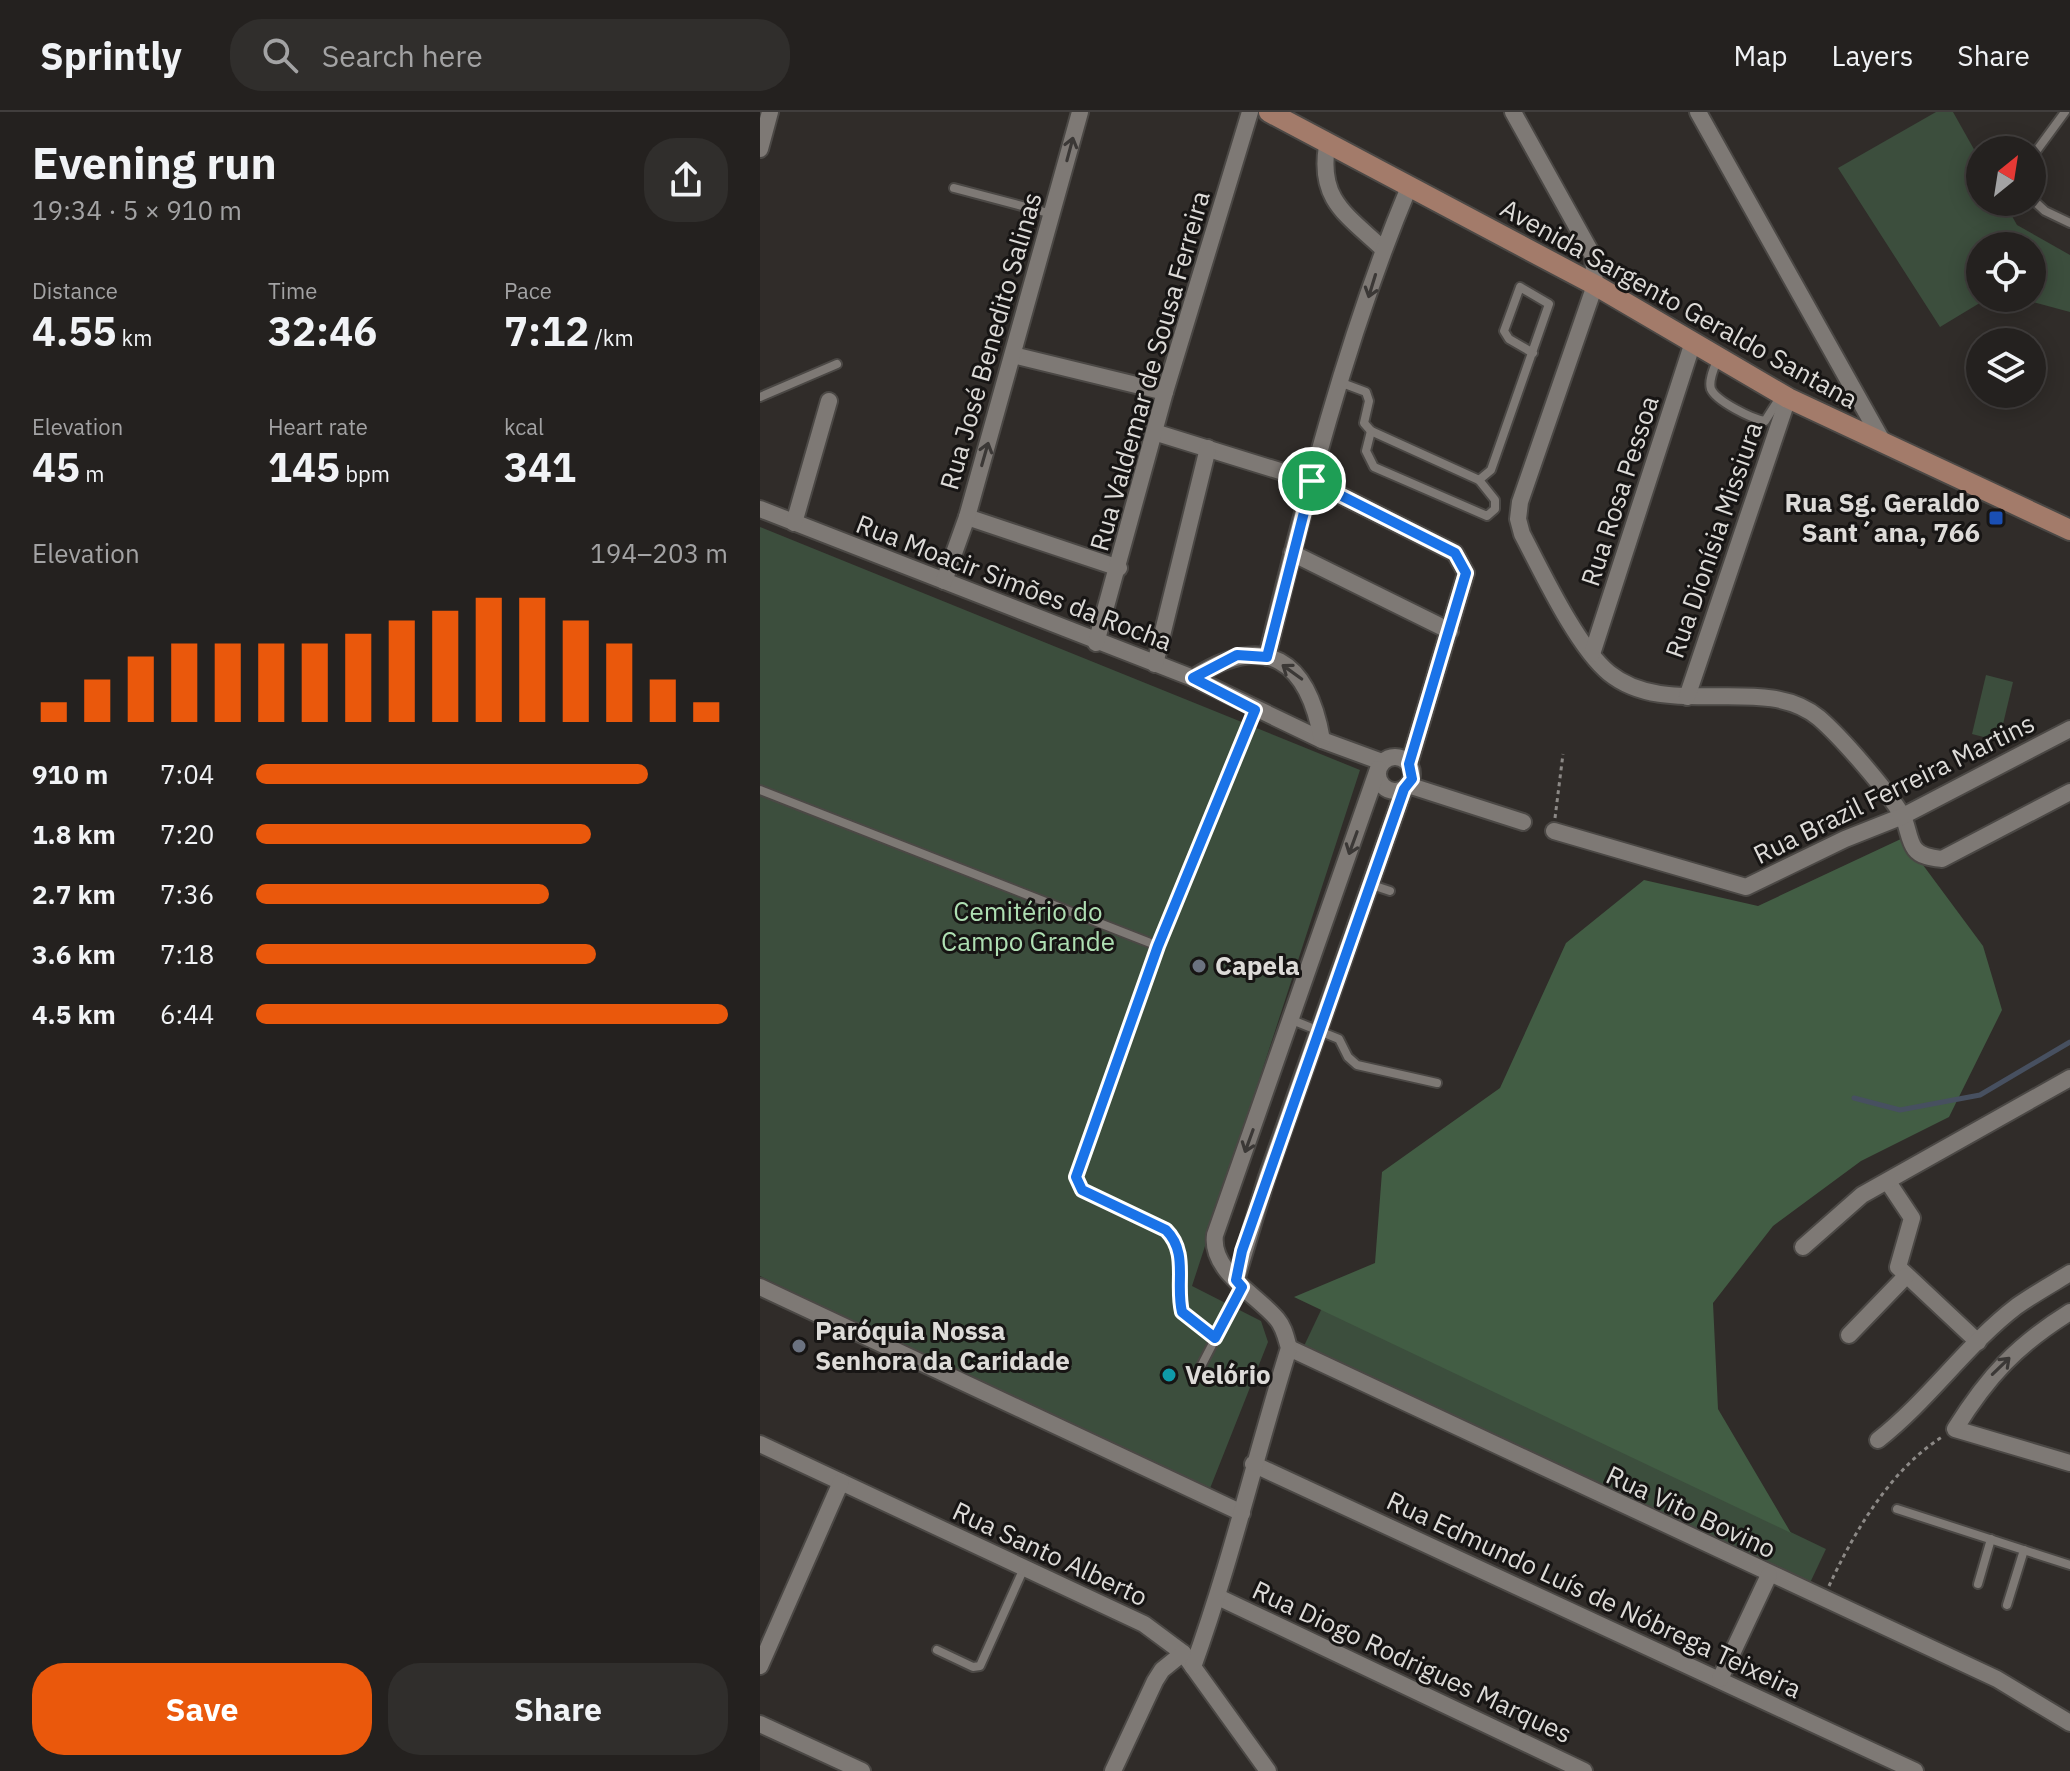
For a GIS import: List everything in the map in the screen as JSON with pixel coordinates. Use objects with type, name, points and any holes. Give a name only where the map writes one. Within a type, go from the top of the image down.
[{"type":"street","points":[[760,149],[770,112]]},
{"type":"street","name":"Rua José Benedito Salinas","points":[[944,581],[967,517],[1080,112]]},
{"type":"street","name":"Rua Valdemar de Sousa Ferreira","points":[[1096,643],[1165,392],[1250,112]]},
{"type":"street","name":"Avenida Sargento Geraldo Santana","points":[[1269,112],[1327,146],[1595,285],[1785,396],[1884,446],[2070,530]]},
{"type":"street","points":[[1513,112],[1593,256],[1595,285],[1520,502],[1518,519],[1522,534],[1592,654],[1622,681],[1641,689],[1687,697],[1782,699],[1801,705],[1828,727],[1903,816],[1915,850],[1928,858],[1942,859],[2070,792]]},
{"type":"street","points":[[1705,115],[1884,446]]},
{"type":"street","points":[[1327,146],[1324,167],[1329,194],[1383,249]]},
{"type":"street","points":[[1267,657],[1312,481],[1383,249],[1409,187]]},
{"type":"street","name":"Rua Rosa Pessoa","points":[[1592,654],[1693,342]]},
{"type":"street","points":[[1013,355],[1165,392]]},
{"type":"street","name":"Rua Dionísia Missiura","points":[[1687,697],[1785,396]]},
{"type":"street","points":[[794,523],[829,401]]},
{"type":"street","points":[[1154,432],[1312,481],[1455,553],[1466,573],[1409,764],[1412,779],[1406,787],[1242,1251],[1239,1284]]},
{"type":"street","points":[[1155,664],[1208,448]]},
{"type":"street","name":"Rua Moacir Simões da Rocha","points":[[760,509],[1096,643],[1193,678],[1255,710],[1380,766]]},
{"type":"street","points":[[967,517],[1119,568]]},
{"type":"street","points":[[1292,553],[1450,631]]},
{"type":"street","points":[[1193,678],[1237,655],[1267,657],[1292,669],[1302,677],[1317,713],[1322,740]]},
{"type":"street","name":"Rua Brazil Ferreira Martins","points":[[1554,831],[1746,887],[1845,839],[1903,816],[2070,729]]},
{"type":"street","points":[[1113,1771],[1155,1681],[1162,1670],[1188,1660],[1218,1597],[1253,1464],[1289,1348],[1277,1319],[1239,1284],[1217,1254],[1215,1235],[1380,766],[1396,757],[1409,764]]},
{"type":"street","points":[[1380,766],[1378,779],[1384,788],[1394,791],[1406,787],[1523,822]]},
{"type":"street","points":[[1803,1247],[1862,1195],[2070,1078]]},
{"type":"street","points":[[1267,1089],[1295,1098]]},
{"type":"street","points":[[1888,1182],[1912,1218],[1911,1231],[1898,1267],[1978,1342]]},
{"type":"street","points":[[1878,1440],[1913,1413],[1978,1342],[2016,1307],[2070,1273]]},
{"type":"street","points":[[1849,1335],[1906,1276]]},
{"type":"street","points":[[760,1287],[1242,1513]]},
{"type":"street","points":[[2070,1312],[2045,1328],[1983,1384],[1955,1429],[2070,1463]]},
{"type":"street","name":"Rua Vito Bovino","points":[[1289,1348],[1997,1679],[2070,1723]]},
{"type":"street","name":"Rua Santo Alberto","points":[[760,1444],[1144,1624],[1188,1660],[1268,1771]]},
{"type":"street","name":"Rua Edmundo Luís de Nóbrega Teixeira","points":[[1253,1464],[1915,1771]]},
{"type":"street","points":[[760,1666],[841,1482]]},
{"type":"street","points":[[1720,1679],[1769,1575]]},
{"type":"street","name":"Rua Diogo Rodrigues Marques","points":[[1218,1597],[1584,1771]]},
{"type":"street","points":[[760,1724],[862,1771]]},
{"type":"lane","points":[[2046,138],[2065,112]]},
{"type":"lane","points":[[954,188],[1052,214]]},
{"type":"lane","points":[[2046,211],[2070,223]]},
{"type":"lane","points":[[1479,480],[1491,470],[1533,353],[1549,304],[1520,287],[1504,331],[1509,339],[1533,353]]},
{"type":"lane","points":[[1718,357],[1710,383],[1712,391],[1719,397],[1765,421],[1785,396]]},
{"type":"lane","points":[[760,397],[837,364]]},
{"type":"lane","points":[[1342,383],[1363,390],[1368,395],[1364,423],[1371,431],[1479,480],[1495,500],[1495,509],[1487,516],[1374,467],[1366,451],[1371,431]]},
{"type":"lane","points":[[1215,1338],[1182,1312],[1180,1248],[1175,1239],[1166,1230],[1082,1190],[1076,1177],[1158,946],[1255,710]]},
{"type":"lane","points":[[760,790],[1158,946]]},
{"type":"lane","points":[[1372,885],[1390,891]]},
{"type":"lane","points":[[1292,1020],[1339,1039],[1348,1057],[1357,1065],[1437,1083]]},
{"type":"lane","points":[[1196,1376],[1239,1284]]},
{"type":"lane","points":[[1897,1509],[2070,1565]]},
{"type":"lane","points":[[1978,1584],[1991,1539]]},
{"type":"lane","points":[[2007,1605],[2024,1550]]},
{"type":"lane","points":[[937,1650],[973,1667],[980,1666],[1024,1568]]},
{"type":"path","points":[[1554,831],[1563,754]]},
{"type":"path","points":[[1823,1599],[1840,1562],[1893,1482],[1921,1450],[1955,1429]]},
{"type":"green space","points":[[1936,112],[1953,112],[1966,136],[1966,216],[2012,216],[2017,225],[2029,232],[1966,232],[1966,311],[1940,327],[1838,168]]},
{"type":"green space","points":[[2046,241],[2070,255],[2070,312],[2046,306]]},
{"type":"green space","name":"Cemitério do Campo Grande","points":[[760,527],[1360,770],[1192,1286],[1261,1321],[1268,1342],[1207,1496],[760,1276]]},
{"type":"green space","points":[[1986,675],[2013,682],[1999,741],[1972,734]]},
{"type":"green space","points":[[1903,838],[1983,946],[2002,1010],[1949,1117],[1861,1161],[1773,1226],[1713,1303],[1718,1409],[1791,1533],[1294,1297],[1375,1263],[1382,1172],[1500,1088],[1566,943],[1644,880],[1758,906]]},
{"type":"green space","points":[[1322,1308],[1826,1549],[1808,1587],[1304,1346]]},
{"type":"waterway","points":[[1854,1098],[1900,1110],[1980,1095],[2070,1042]]},
{"type":"place","name":"Rua Sg. Geraldo Sant´ana, 766","points":[[1996,518]]},
{"type":"place","name":"Capela","points":[[1199,966]]},
{"type":"place","name":"Paróquia Nossa Senhora da Caridade","points":[[799,1346]]},
{"type":"place","name":"Velório","points":[[1169,1375]]},
{"type":"route","points":[[1312,481],[1455,553],[1466,573],[1409,764],[1412,779],[1404,789],[1242,1251],[1236,1280],[1242,1287],[1215,1338],[1188,1321],[1182,1312],[1180,1248],[1175,1239],[1166,1230],[1082,1190],[1077,1185],[1076,1177],[1158,946],[1255,710],[1193,678],[1219,661],[1237,655],[1267,657],[1312,481]]}]
